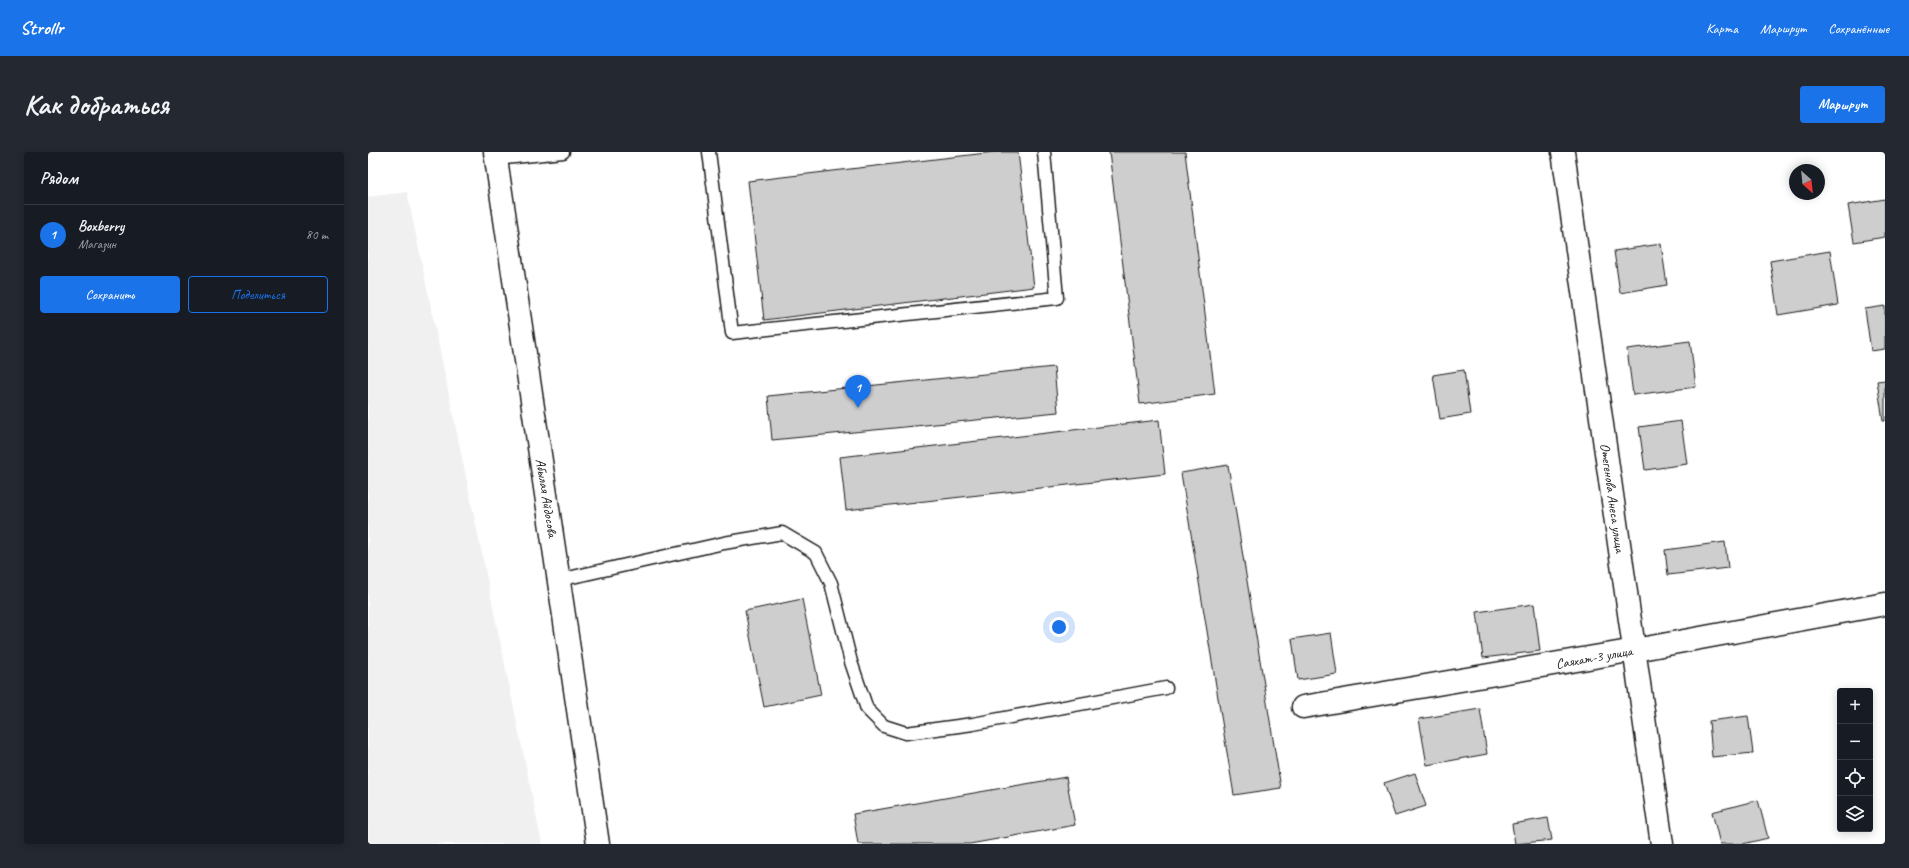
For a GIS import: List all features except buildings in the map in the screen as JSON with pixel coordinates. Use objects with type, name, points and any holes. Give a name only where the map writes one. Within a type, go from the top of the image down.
[{"type":"street","name":"Отегенова Анеса улица","points":[[1563,152],[1662,844]]},
{"type":"street","name":"Абылая Айдосова","points":[[495,156],[598,844]]},
{"type":"street","name":"Саяхат-3 улица","points":[[1303,707],[1635,650],[1885,604]]},
{"type":"lane","points":[[495,156],[563,152]]},
{"type":"lane","points":[[709,152],[732,333],[1056,298],[1044,152]]},
{"type":"lane","points":[[559,580],[724,543],[782,533],[816,553],[831,583],[851,662],[867,710],[884,726],[906,732],[973,724],[1166,688]]},
{"type":"shaded area","points":[[407,192],[542,844],[368,844],[368,197]]},
{"type":"place","name":"Boxberry","points":[[858,408]]}]
